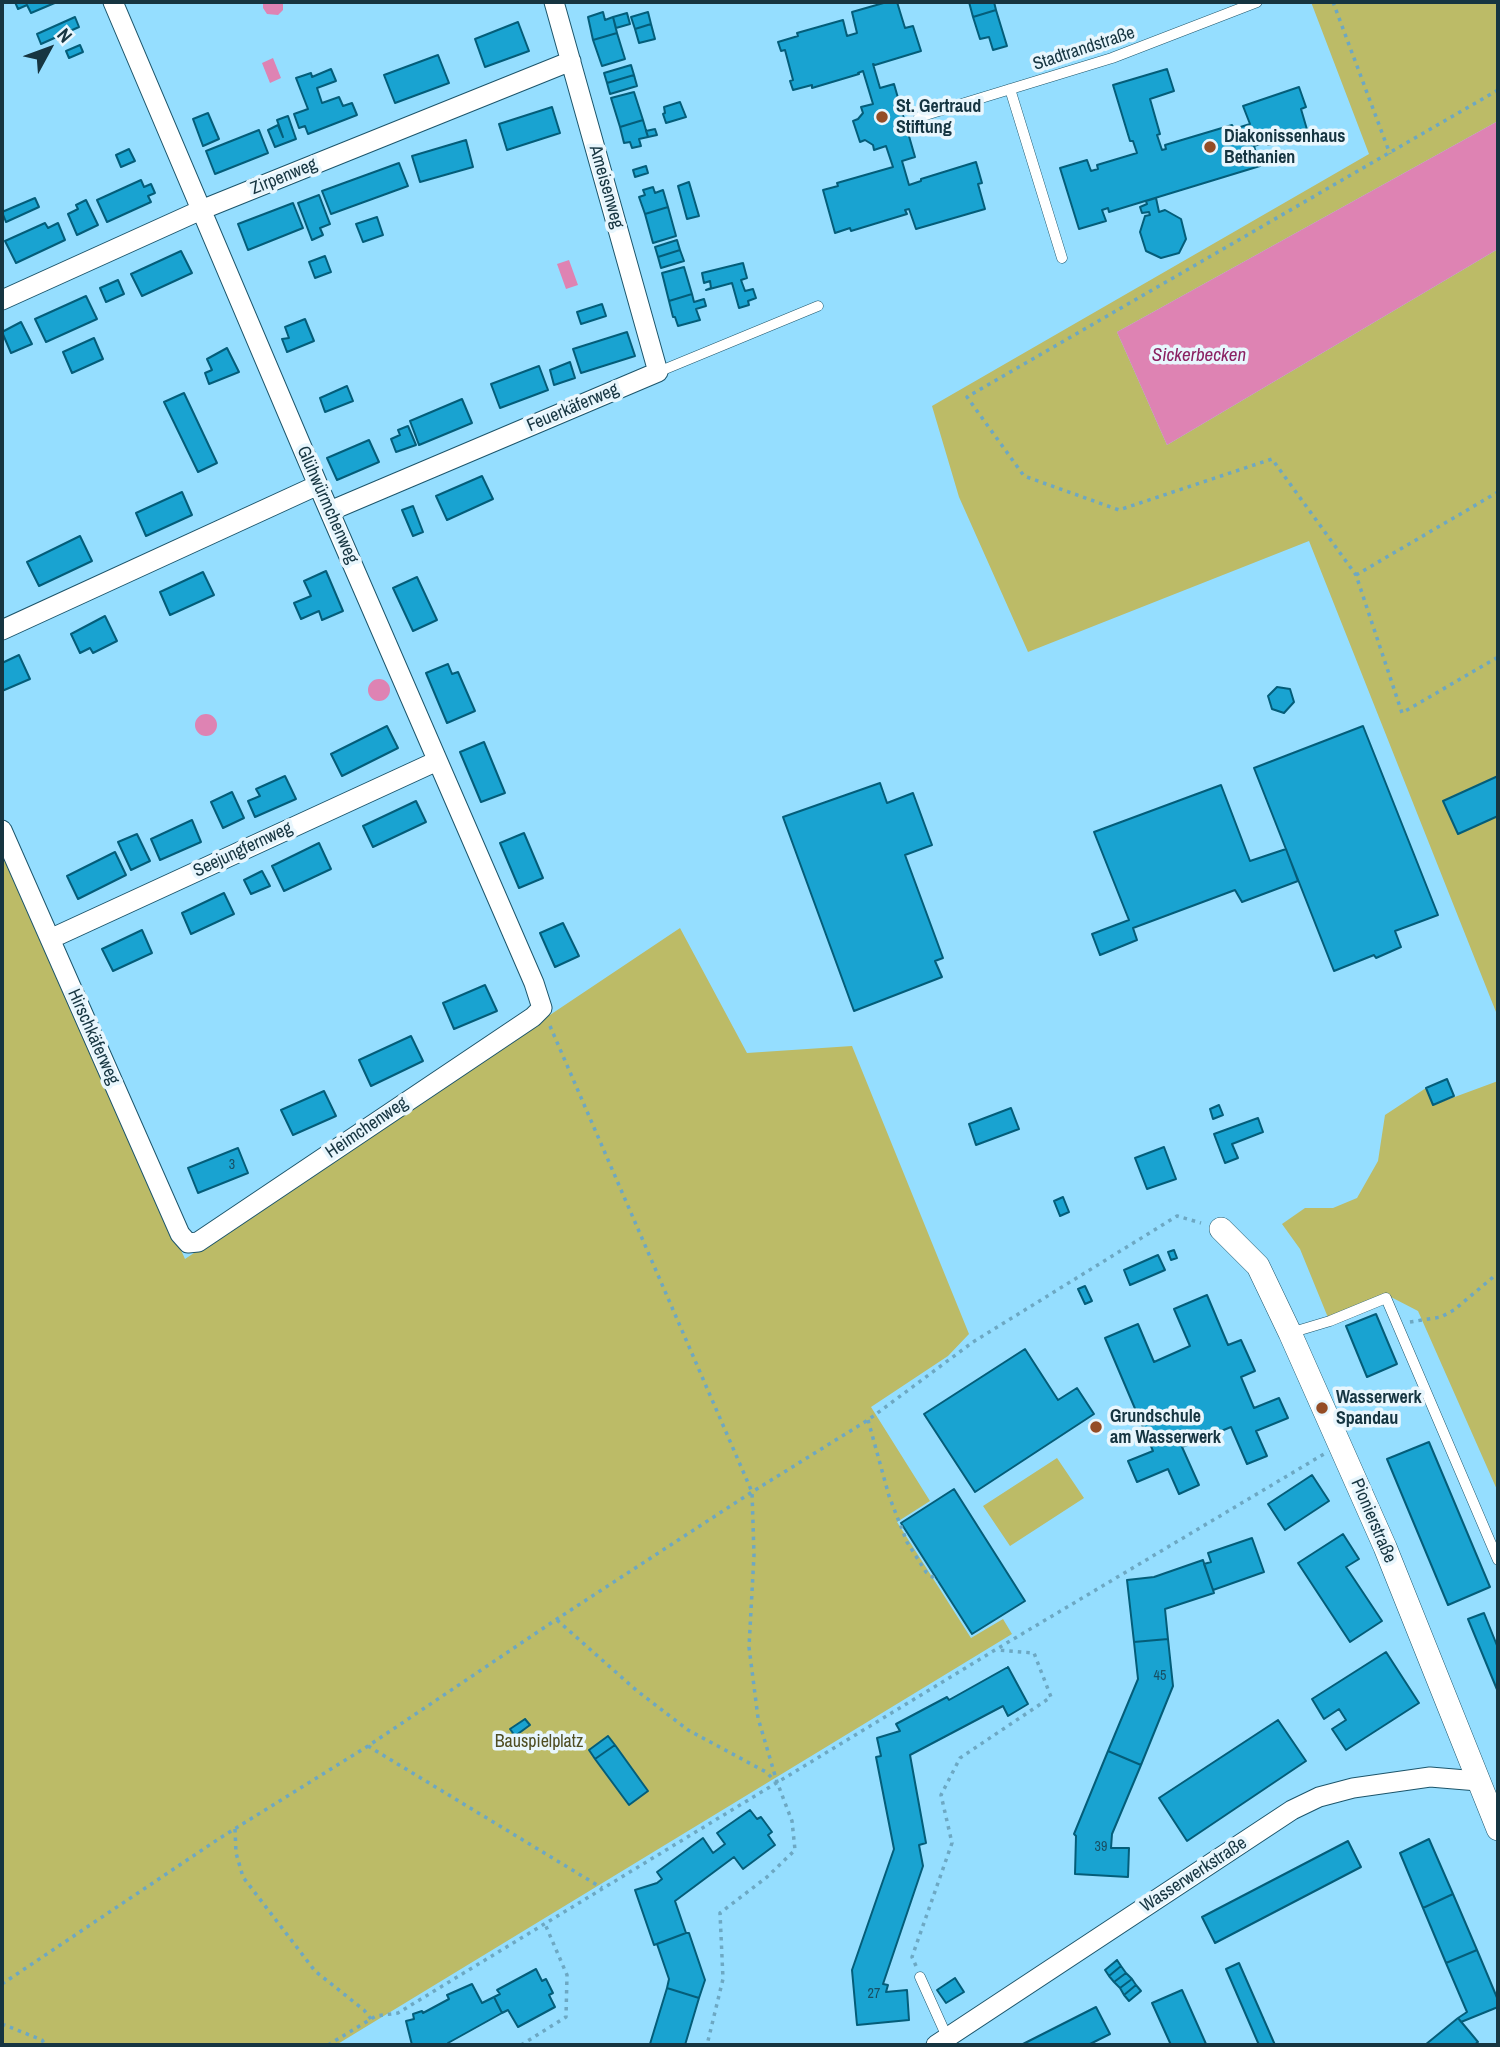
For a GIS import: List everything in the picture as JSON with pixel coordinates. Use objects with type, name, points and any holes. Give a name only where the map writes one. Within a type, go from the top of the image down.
[{"type":"street","name":"Glühwürmchenweg","points":[[113,2],[534,983],[542,1008]]},
{"type":"street","name":"Ameisenweg","points":[[554,2],[658,372]]},
{"type":"street","name":"Zirpenweg","points":[[2,300],[201,210],[570,61]]},
{"type":"street","name":"Feuerkäferweg","points":[[330,511],[658,372]]},
{"type":"street","points":[[2,630],[318,485]]},
{"type":"street","name":"Seejungfernweg","points":[[50,939],[437,761]]},
{"type":"street","name":"Hirschkäferweg","points":[[2,830],[180,1234],[188,1242]]},
{"type":"street","name":"Heimchenweg","points":[[188,1242],[198,1242],[533,1017],[542,1008]]},
{"type":"street","name":"Pionierstraße","points":[[1221,1229],[1258,1266],[1290,1334],[1385,1547],[1498,1829]]},
{"type":"street","name":"Wasserwerkstraße","points":[[941,2041],[1301,1806],[1319,1797],[1353,1788],[1430,1777],[1478,1781]]},
{"type":"lane","name":"Stadtrandstraße","points":[[919,117],[1112,58],[1257,2]]},
{"type":"lane","points":[[1010,89],[1062,258]]},
{"type":"lane","name":"Feuerkäferweg","points":[[658,372],[818,306]]},
{"type":"lane","points":[[1290,1334],[1386,1298],[1498,1560]]},
{"type":"lane","points":[[920,1976],[941,2041]]},
{"type":"path","points":[[1333,2],[1390,154]]},
{"type":"path","points":[[1498,90],[967,397],[1024,476],[1119,510],[1272,458],[1356,575],[1402,713],[1498,657]]},
{"type":"path","points":[[1356,575],[1498,492]]},
{"type":"path","points":[[542,1008],[752,1492],[754,1555],[749,1647],[758,1718],[776,1782],[792,1821],[795,1850],[767,1877],[720,1913],[723,1979],[707,2045]]},
{"type":"path","points":[[2,1984],[234,1829],[368,1746],[557,1619],[868,1420],[973,1342],[1177,1216],[1221,1229]]},
{"type":"path","points":[[1398,1325],[1441,1317],[1454,1310],[1498,1273]]},
{"type":"path","points":[[868,1420],[889,1496],[907,1542],[926,1572],[938,1581]]},
{"type":"path","points":[[328,2045],[376,2016],[398,2013],[995,1650],[1308,1462],[1340,1446]]},
{"type":"path","points":[[557,1619],[636,1690],[688,1731],[766,1772],[776,1782]]},
{"type":"path","points":[[920,1976],[912,1957],[952,1843],[941,1795],[960,1758],[1051,1697],[1034,1653],[995,1650]]},
{"type":"path","points":[[368,1746],[602,1888]]},
{"type":"path","points":[[234,1829],[236,1853],[243,1877],[265,1908],[315,1971],[364,2010],[371,2019]]},
{"type":"path","points":[[521,2045],[566,2017],[567,1975],[545,1924]]},
{"type":"path","points":[[2,2024],[42,2040],[46,2045]]},
{"type":"green space","points":[[1311,2],[1498,2],[1498,121],[1117,332],[1167,445],[1498,249],[1498,1017],[1309,541],[1028,652],[959,497],[932,406],[1369,154]]},
{"type":"green space","name":"Bauspielplatz","points":[[2,849],[185,1259],[680,928],[747,1053],[852,1046],[969,1334],[948,1356],[871,1407],[930,1501],[897,1522],[971,1638],[1003,1619],[1012,1634],[336,2045],[2,2045]]},
{"type":"green space","points":[[1498,1081],[1498,1492],[1418,1311],[1389,1296],[1329,1320],[1300,1249],[1282,1224],[1305,1208],[1333,1208],[1357,1198],[1378,1161],[1385,1115],[1426,1088],[1433,1105]]},
{"type":"green space","points":[[1057,1458],[1084,1498],[1010,1546],[983,1506]]},
{"type":"water","points":[[263,2],[283,2],[283,10],[278,15],[267,14]]},
{"type":"water","points":[[273,58],[281,78],[270,83],[262,63]]},
{"type":"water","name":"Sickerbecken","points":[[1498,121],[1498,249],[1167,445],[1117,332]]},
{"type":"water","points":[[569,260],[578,285],[566,289],[557,264]]},
{"type":"water","points":[[379,679],[387,682],[390,690],[387,698],[379,701],[371,698],[368,690],[371,682]]},
{"type":"water","points":[[202,714],[210,714],[217,721],[217,729],[210,736],[202,736],[195,729],[195,721]]},
{"type":"building","points":[[15,2],[57,2],[31,13],[27,5],[18,9]]},
{"type":"building","name":"St. Gertraud Stiftung","points":[[887,2],[897,2],[905,28],[913,26],[921,51],[873,64],[880,88],[894,84],[915,157],[902,161],[909,185],[976,162],[982,183],[978,184],[985,209],[916,229],[909,209],[905,210],[907,214],[851,231],[850,228],[835,233],[823,190],[838,186],[837,183],[893,167],[886,146],[874,150],[873,145],[865,140],[860,142],[853,121],[863,113],[861,107],[873,104],[863,71],[812,88],[812,85],[793,90],[785,50],[781,51],[778,42],[798,36],[797,33],[843,20],[847,36],[857,33],[852,12]]},
{"type":"building","points":[[969,2],[994,2],[996,10],[973,17]]},
{"type":"building","points":[[996,10],[1007,46],[993,50],[989,37],[980,39],[973,17]]},
{"type":"building","points":[[603,12],[605,20],[613,17],[617,33],[593,40],[588,17]]},
{"type":"building","points":[[648,12],[651,24],[635,29],[631,17]]},
{"type":"building","points":[[627,13],[630,24],[616,28],[613,17]]},
{"type":"building","points":[[75,17],[79,27],[41,44],[37,34]]},
{"type":"building","points":[[518,22],[529,51],[485,67],[475,39]]},
{"type":"building","points":[[651,24],[655,39],[639,43],[635,29]]},
{"type":"building","points":[[617,33],[625,59],[602,66],[593,40]]},
{"type":"building","points":[[80,45],[83,52],[69,58],[66,51]]},
{"type":"building","points":[[438,55],[449,83],[395,103],[384,75]]},
{"type":"building","points":[[631,65],[634,75],[607,83],[604,73]]},
{"type":"building","points":[[331,69],[336,81],[317,88],[322,103],[339,97],[343,106],[352,103],[357,115],[308,134],[305,126],[299,128],[294,114],[308,109],[296,78],[311,73],[312,77]]},
{"type":"building","name":"Diakonissenhaus Bethanien","points":[[1167,69],[1174,91],[1150,99],[1162,150],[1166,149],[1165,145],[1232,125],[1234,129],[1250,124],[1243,106],[1299,87],[1306,107],[1301,109],[1308,133],[1268,145],[1267,142],[1254,146],[1260,166],[1109,212],[1108,208],[1102,210],[1106,221],[1079,229],[1060,168],[1087,160],[1091,171],[1098,169],[1097,165],[1137,153],[1133,141],[1130,141],[1113,85]]},
{"type":"building","points":[[634,75],[637,86],[610,94],[607,83]]},
{"type":"building","points":[[634,92],[643,120],[620,127],[611,98]]},
{"type":"building","points":[[680,102],[686,117],[666,123],[664,107]]},
{"type":"building","points":[[552,107],[560,133],[507,150],[499,124]]},
{"type":"building","points":[[208,113],[219,139],[203,146],[193,119]]},
{"type":"building","points":[[288,116],[296,139],[275,147],[268,130],[278,125],[283,137],[277,120]]},
{"type":"building","points":[[643,120],[648,137],[639,139],[641,146],[632,148],[630,142],[624,143],[620,127]]},
{"type":"building","points":[[655,129],[657,135],[648,137],[646,131]]},
{"type":"building","points":[[259,130],[268,153],[215,174],[206,151]]},
{"type":"building","points":[[466,140],[473,167],[420,182],[412,156]]},
{"type":"building","points":[[129,149],[135,161],[121,167],[116,155]]},
{"type":"building","points":[[399,163],[408,186],[331,214],[322,191]]},
{"type":"building","points":[[646,166],[648,173],[635,177],[633,170]]},
{"type":"building","points":[[141,180],[144,187],[151,184],[155,193],[148,196],[151,202],[107,222],[97,200]]},
{"type":"building","points":[[689,182],[699,216],[687,219],[678,186]]},
{"type":"building","points":[[653,187],[655,193],[663,190],[668,207],[645,214],[639,197],[645,195],[643,190]]},
{"type":"building","points":[[319,195],[330,224],[320,228],[323,235],[312,240],[298,203]]},
{"type":"building","points":[[35,198],[39,207],[6,222],[2,212]]},
{"type":"building","points":[[1156,198],[1159,212],[1165,210],[1181,219],[1186,239],[1179,253],[1161,258],[1146,251],[1140,232],[1145,216],[1150,215],[1149,212],[1142,213],[1140,207],[1147,204],[1146,201]]},
{"type":"building","points":[[86,200],[98,225],[77,235],[68,214],[78,209],[76,205]]},
{"type":"building","points":[[293,203],[303,228],[248,250],[238,224]]},
{"type":"building","points":[[668,207],[676,236],[653,243],[645,214]]},
{"type":"building","points":[[377,217],[383,235],[363,242],[356,224]]},
{"type":"building","points":[[45,223],[48,228],[58,223],[65,240],[16,263],[5,241]]},
{"type":"building","points":[[677,240],[680,250],[658,257],[655,247]]},
{"type":"building","points":[[680,250],[684,261],[661,268],[658,257]]},
{"type":"building","points":[[181,251],[192,273],[142,296],[131,274]]},
{"type":"building","points":[[325,256],[331,272],[315,278],[309,262]]},
{"type":"building","points":[[743,263],[747,278],[741,280],[745,291],[753,289],[756,298],[748,301],[749,305],[739,308],[732,283],[706,290],[711,288],[710,281],[704,283],[702,273]]},
{"type":"building","points":[[684,267],[692,294],[669,301],[662,273]]},
{"type":"building","points":[[118,280],[124,294],[106,302],[100,288]]},
{"type":"building","points":[[692,294],[694,302],[704,299],[706,306],[696,309],[700,320],[678,326],[669,301]]},
{"type":"building","points":[[86,296],[97,319],[46,342],[35,319]]},
{"type":"building","points":[[602,304],[606,316],[581,324],[577,312]]},
{"type":"building","points":[[305,319],[314,341],[287,352],[282,339],[289,338],[285,327]]},
{"type":"building","points":[[21,322],[32,344],[11,353],[2,332]]},
{"type":"building","points":[[627,332],[635,356],[581,373],[573,349]]},
{"type":"building","points":[[94,338],[103,359],[72,373],[63,352]]},
{"type":"building","points":[[227,348],[239,372],[209,384],[205,373],[212,370],[207,359]]},
{"type":"building","points":[[570,362],[575,378],[554,385],[550,370]]},
{"type":"building","points":[[539,366],[548,390],[500,408],[491,384]]},
{"type":"building","points":[[347,386],[353,401],[325,412],[320,398]]},
{"type":"building","points":[[184,393],[217,463],[198,472],[164,402]]},
{"type":"building","points":[[462,399],[472,423],[419,445],[410,421]]},
{"type":"building","points":[[408,426],[416,445],[396,452],[391,439],[400,435],[398,430]]},
{"type":"building","points":[[369,440],[379,462],[337,480],[327,458]]},
{"type":"building","points":[[482,476],[493,499],[447,520],[436,496]]},
{"type":"building","points":[[182,492],[192,515],[146,536],[136,513]]},
{"type":"building","points":[[413,506],[423,532],[413,536],[402,510]]},
{"type":"building","points":[[80,536],[92,561],[39,586],[27,562]]},
{"type":"building","points":[[326,571],[343,611],[322,620],[319,611],[301,619],[294,603],[311,596],[304,581]]},
{"type":"building","points":[[203,572],[214,595],[170,615],[160,592]]},
{"type":"building","points":[[417,577],[437,620],[413,631],[393,588]]},
{"type":"building","points":[[105,616],[117,641],[93,653],[90,648],[80,653],[71,634]]},
{"type":"building","points":[[19,655],[30,679],[2,691],[2,663]]},
{"type":"building","points":[[448,664],[452,674],[458,672],[475,711],[447,723],[426,673]]},
{"type":"building","points":[[1277,687],[1290,689],[1294,702],[1284,713],[1272,709],[1268,696]]},
{"type":"building","points":[[387,726],[398,748],[342,776],[331,754]]},
{"type":"building","points":[[1363,726],[1438,915],[1395,931],[1401,947],[1334,971],[1254,768]]},
{"type":"building","points":[[484,742],[505,793],[481,802],[460,752]]},
{"type":"building","points":[[285,776],[296,799],[255,817],[248,801],[260,796],[256,789]]},
{"type":"building","points":[[1498,776],[1498,816],[1458,834],[1443,801]]},
{"type":"building","points":[[880,783],[887,803],[913,793],[932,845],[905,855],[943,958],[935,961],[942,977],[854,1011],[783,817]]},
{"type":"building","points":[[1221,785],[1250,861],[1286,849],[1298,881],[1242,902],[1235,890],[1133,928],[1137,940],[1100,955],[1092,934],[1129,920],[1094,832]]},
{"type":"building","points":[[232,792],[244,818],[223,828],[211,802]]},
{"type":"building","points":[[416,801],[426,822],[373,847],[363,826]]},
{"type":"building","points":[[192,820],[201,842],[160,860],[151,839]]},
{"type":"building","points":[[524,833],[543,878],[519,888],[500,843]]},
{"type":"building","points":[[137,834],[150,861],[131,870],[118,842]]},
{"type":"building","points":[[319,843],[331,869],[284,891],[272,866]]},
{"type":"building","points":[[115,852],[126,875],[78,899],[67,876]]},
{"type":"building","points":[[262,871],[270,886],[251,894],[244,880]]},
{"type":"building","points":[[224,893],[234,914],[191,934],[182,913]]},
{"type":"building","points":[[563,923],[579,956],[555,967],[540,933]]},
{"type":"building","points":[[142,930],[152,953],[113,971],[102,949]]},
{"type":"building","points":[[485,985],[497,1011],[454,1029],[443,1003]]},
{"type":"building","points":[[411,1036],[423,1061],[371,1086],[359,1060]]},
{"type":"building","points":[[1447,1079],[1454,1096],[1433,1105],[1426,1088]]},
{"type":"building","points":[[324,1091],[336,1116],[293,1135],[281,1110]]},
{"type":"building","points":[[1219,1105],[1223,1115],[1213,1119],[1210,1109]]},
{"type":"building","points":[[1011,1108],[1019,1129],[976,1145],[969,1124]]},
{"type":"building","points":[[1258,1118],[1263,1132],[1232,1144],[1238,1158],[1225,1163],[1214,1134]]},
{"type":"building","points":[[1164,1147],[1176,1179],[1147,1189],[1135,1158]]},
{"type":"building","points":[[238,1148],[248,1173],[198,1193],[188,1168]]},
{"type":"building","points":[[1063,1197],[1069,1212],[1060,1216],[1054,1201]]},
{"type":"building","points":[[1174,1250],[1177,1258],[1171,1260],[1168,1252]]},
{"type":"building","points":[[1158,1255],[1165,1270],[1130,1285],[1124,1270]]},
{"type":"building","points":[[1085,1286],[1092,1301],[1085,1304],[1078,1289]]},
{"type":"building","points":[[1207,1295],[1228,1345],[1241,1340],[1255,1371],[1241,1377],[1254,1408],[1279,1398],[1288,1418],[1256,1431],[1267,1456],[1247,1464],[1231,1427],[1182,1447],[1199,1485],[1179,1494],[1168,1469],[1137,1482],[1128,1461],[1153,1451],[1105,1338],[1138,1324],[1154,1362],[1190,1346],[1174,1309]]},
{"type":"building","points":[[1376,1314],[1397,1364],[1367,1377],[1346,1326]]},
{"type":"building","points":[[1025,1349],[1058,1400],[1077,1388],[1094,1414],[975,1492],[924,1414]]},
{"type":"building","points":[[1429,1442],[1490,1587],[1448,1605],[1387,1459]]},
{"type":"building","points":[[1312,1475],[1329,1501],[1285,1530],[1268,1504]]},
{"type":"building","points":[[954,1489],[1025,1601],[972,1634],[901,1523]]},
{"type":"building","points":[[1343,1534],[1359,1559],[1346,1567],[1382,1621],[1350,1642],[1298,1563]]},
{"type":"building","points":[[1252,1538],[1264,1572],[1213,1590],[1204,1564],[1211,1562],[1208,1553]]},
{"type":"building","points":[[1203,1560],[1214,1593],[1165,1609],[1168,1639],[1134,1642],[1127,1580],[1154,1577]]},
{"type":"building","points":[[1484,1613],[1498,1648],[1498,1692],[1468,1619]]},
{"type":"building","points":[[1168,1639],[1173,1686],[1141,1765],[1108,1751],[1138,1679],[1134,1642]]},
{"type":"building","points":[[1386,1652],[1419,1703],[1346,1750],[1332,1729],[1346,1720],[1339,1709],[1324,1719],[1312,1699]]},
{"type":"building","points":[[1008,1667],[1028,1704],[1008,1716],[1003,1706],[910,1755],[926,1843],[919,1845],[923,1866],[883,1984],[888,1985],[886,1992],[907,1990],[909,2020],[857,2025],[852,1970],[894,1849],[876,1757],[881,1756],[877,1738],[900,1731],[896,1724],[947,1697],[949,1700]]},
{"type":"building","points":[[525,1719],[530,1725],[515,1736],[510,1729]]},
{"type":"building","points":[[1278,1720],[1306,1761],[1187,1841],[1159,1798]]},
{"type":"building","points":[[608,1736],[615,1745],[595,1759],[589,1750]]},
{"type":"building","points":[[615,1745],[648,1791],[629,1805],[595,1759]]},
{"type":"building","points":[[1108,1751],[1141,1765],[1112,1834],[1111,1848],[1129,1848],[1128,1877],[1075,1874],[1074,1834]]},
{"type":"building","points":[[750,1810],[757,1819],[761,1817],[772,1832],[768,1835],[775,1845],[743,1869],[734,1857],[675,1901],[686,1933],[654,1945],[635,1890],[657,1883],[662,1879],[657,1872],[703,1838],[713,1853],[725,1844],[717,1833]]},
{"type":"building","points":[[1429,1839],[1453,1894],[1423,1908],[1400,1853]]},
{"type":"building","points":[[1348,1841],[1361,1867],[1215,1943],[1202,1917]]},
{"type":"building","points":[[1453,1894],[1477,1950],[1446,1963],[1423,1908]]},
{"type":"building","points":[[689,1933],[705,1980],[699,1998],[667,1988],[669,1979],[657,1944]]},
{"type":"building","points":[[1477,1950],[1498,2000],[1498,2007],[1461,2022],[1458,2018],[1467,2012],[1446,1963]]},
{"type":"building","points":[[1117,1960],[1121,1966],[1109,1976],[1105,1970]]},
{"type":"building","points":[[1239,1963],[1275,2045],[1259,2045],[1226,1969]]},
{"type":"building","points":[[1121,1966],[1126,1973],[1114,1982],[1109,1976]]},
{"type":"building","points":[[536,1969],[542,1981],[546,1979],[553,1993],[549,1995],[555,2007],[518,2027],[508,2010],[502,2013],[494,1997],[500,1994],[497,1990]]},
{"type":"building","points":[[1126,1973],[1132,1979],[1120,1988],[1114,1982]]},
{"type":"building","points":[[955,1978],[964,1992],[946,2003],[937,1990]]},
{"type":"building","points":[[1132,1979],[1136,1985],[1124,1995],[1120,1988]]},
{"type":"building","points":[[472,1984],[482,2003],[494,1997],[502,2013],[448,2045],[412,2045],[406,2021],[414,2019],[413,2014],[423,2013],[449,1999],[447,1995]]},
{"type":"building","points":[[1136,1985],[1141,1991],[1129,2001],[1124,1995]]},
{"type":"building","points":[[667,1988],[699,1998],[685,2045],[650,2044]]},
{"type":"building","points":[[1182,1990],[1206,2044],[1204,2045],[1171,2045],[1152,2003]]},
{"type":"building","points":[[1096,2007],[1110,2034],[1088,2045],[1021,2045]]},
{"type":"building","points":[[1458,2018],[1478,2042],[1474,2045],[1425,2045]]},
{"type":"place","name":"St. Gertraud Stiftung","points":[[882,117]]},
{"type":"place","name":"Diakonissenhaus Bethanien","points":[[1210,147]]},
{"type":"place","name":"Wasserwerk Spandau","points":[[1322,1408]]},
{"type":"place","name":"Grundschule am Wasserwerk","points":[[1096,1427]]}]
